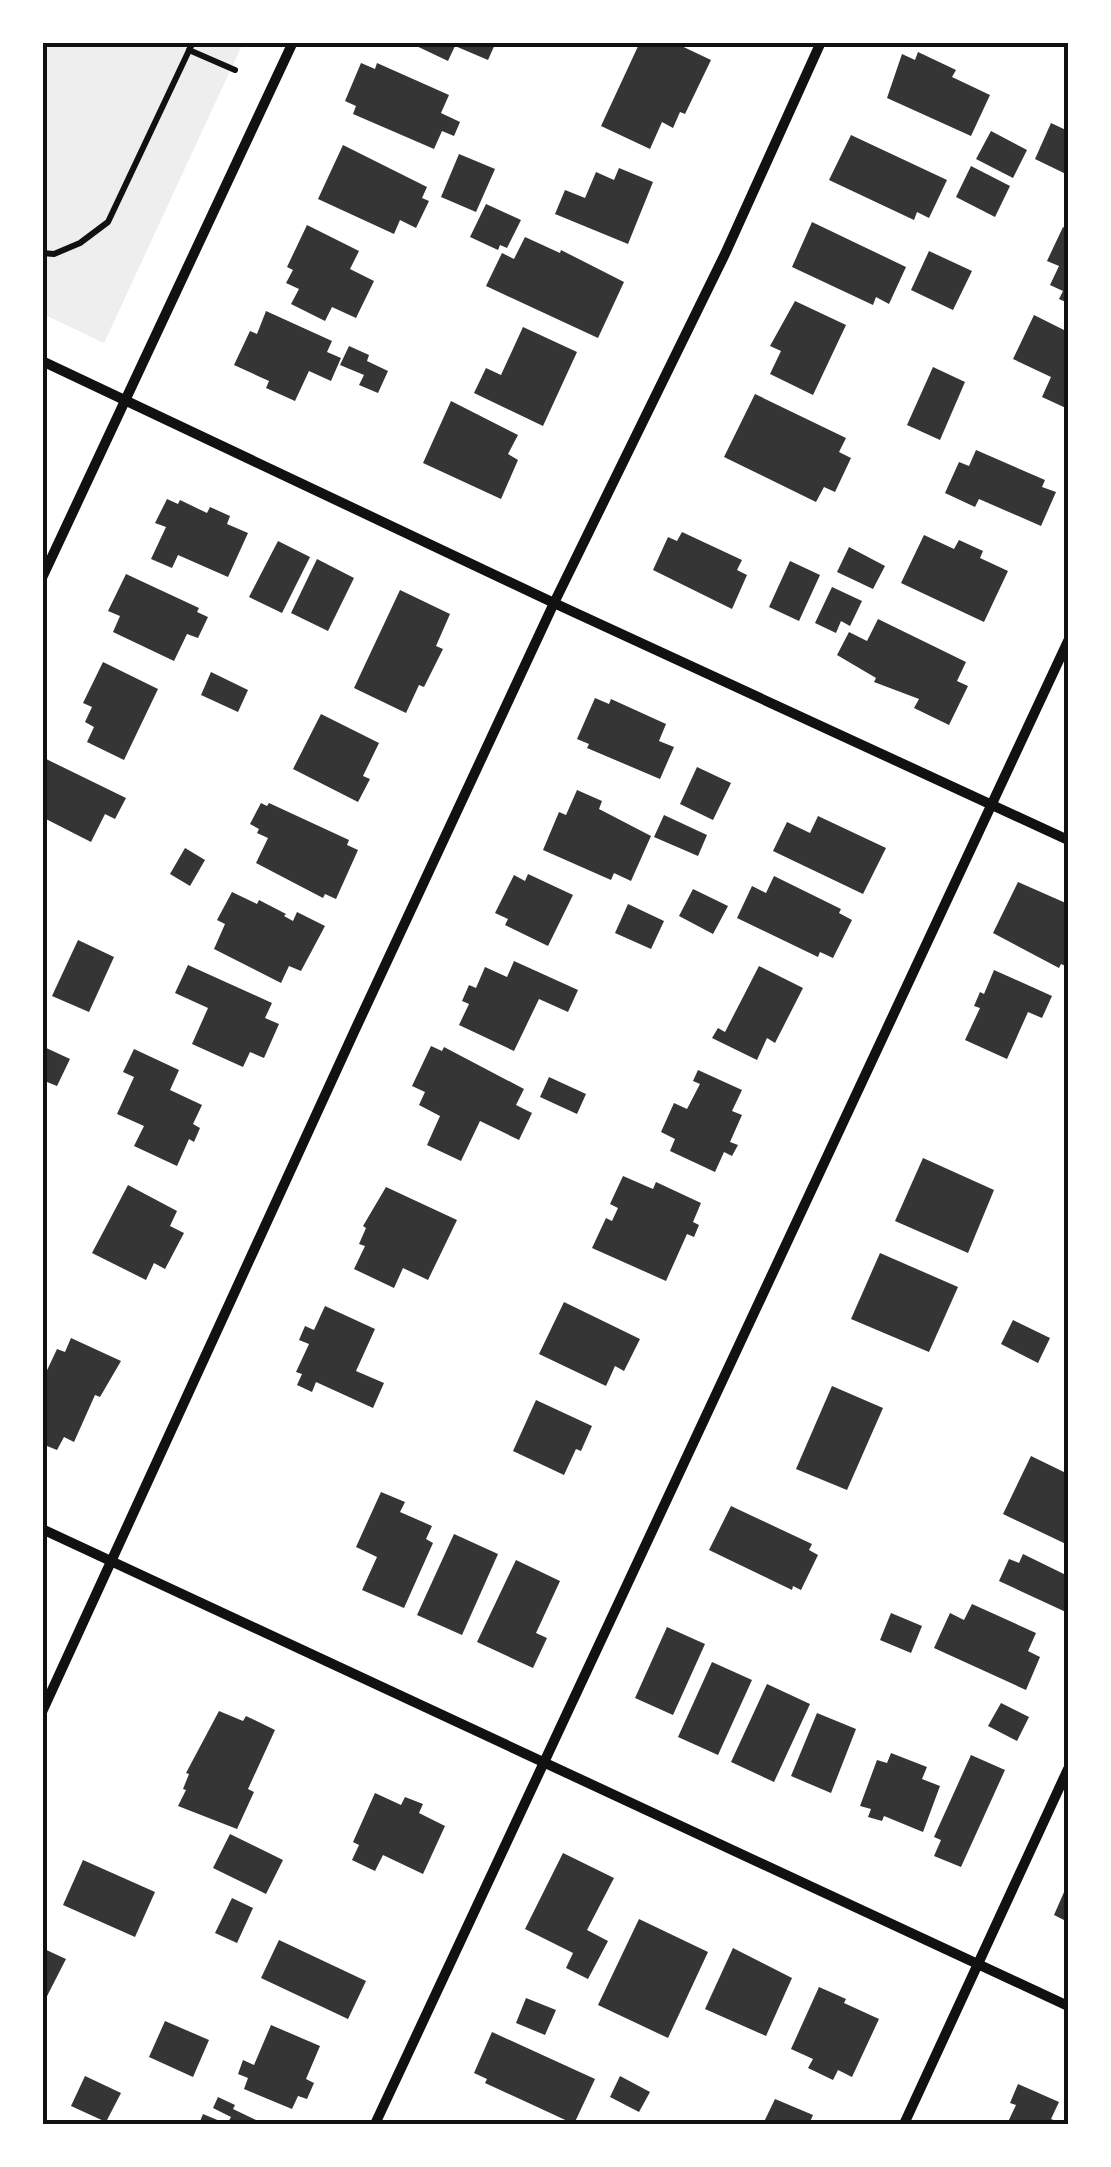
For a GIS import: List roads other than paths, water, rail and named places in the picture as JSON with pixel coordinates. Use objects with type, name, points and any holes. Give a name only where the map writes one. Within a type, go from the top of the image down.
[{"type":"street","points":[[42,578],[293,42]]},
{"type":"street","points":[[42,1712],[554,603],[725,254],[821,42]]},
{"type":"street","points":[[42,361],[1068,840]]},
{"type":"street","points":[[376,2124],[1068,641]]},
{"type":"street","points":[[42,1528],[1068,2006]]},
{"type":"street","points":[[904,2124],[1068,1769]]}]
